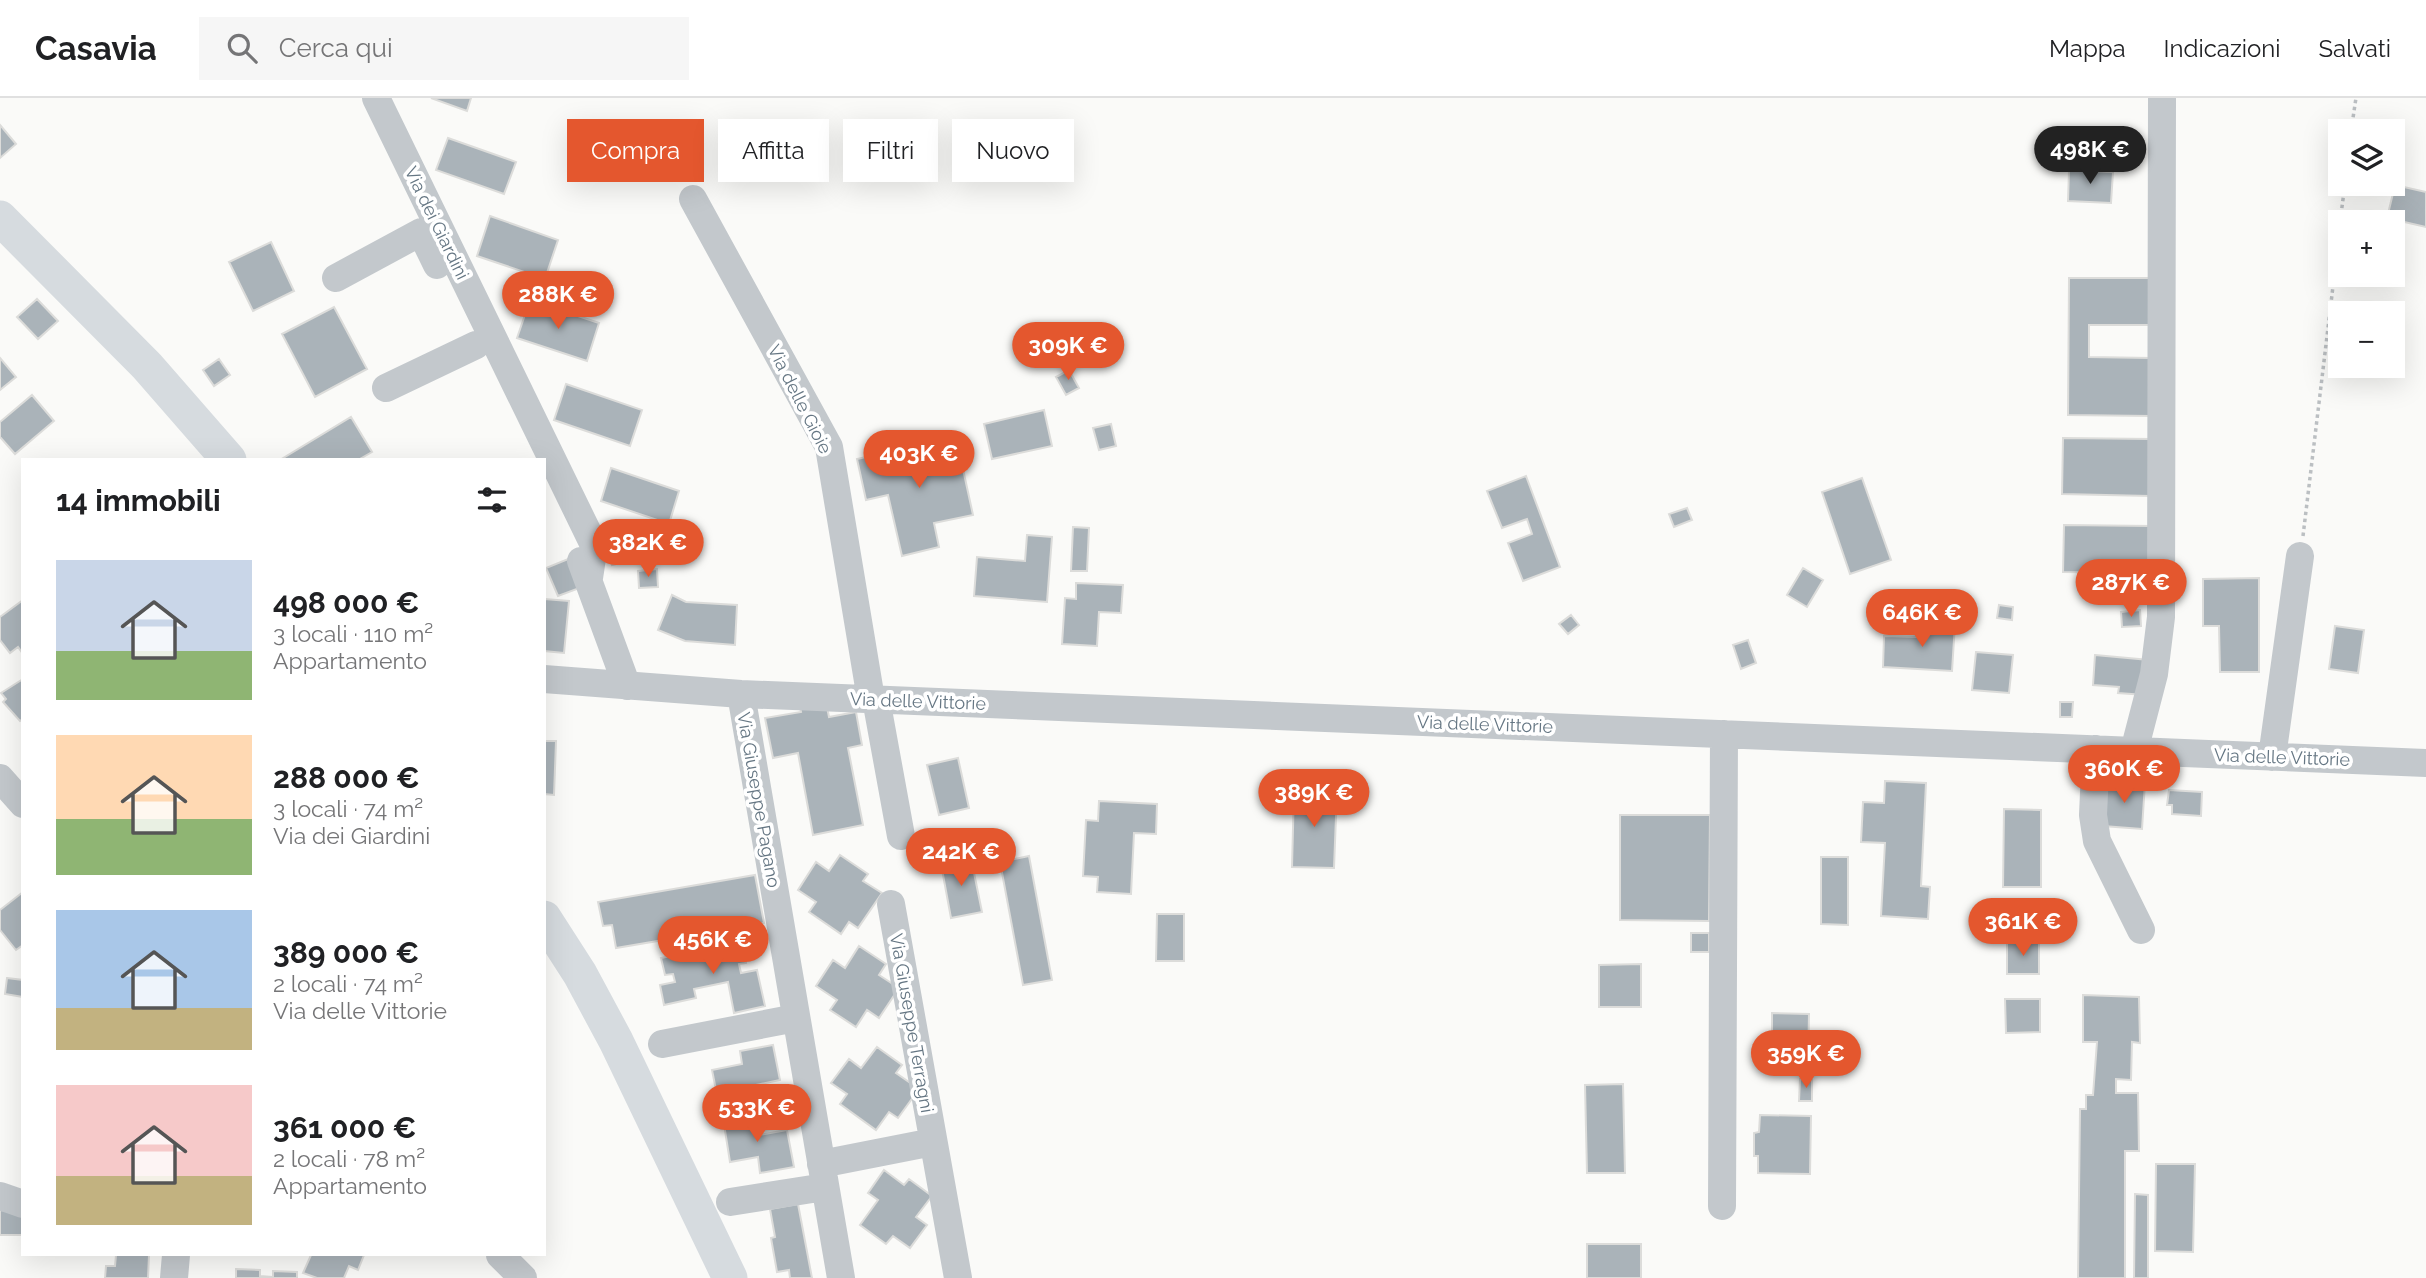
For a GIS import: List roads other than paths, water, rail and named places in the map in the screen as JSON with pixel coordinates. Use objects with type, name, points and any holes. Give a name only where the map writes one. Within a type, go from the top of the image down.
[{"type":"main road","points":[[0,218],[147,366],[227,458]]},
{"type":"main road","points":[[546,921],[580,974],[616,1041],[730,1278]]},
{"type":"street","name":"Via dei Giardini","points":[[376,98],[594,545],[589,578]]},
{"type":"street","points":[[2134,751],[2154,674],[2161,617],[2162,98]]},
{"type":"street","name":"Via delle Gioie","points":[[693,199],[829,447],[901,836]]},
{"type":"street","name":"Via dei Giardini","points":[[336,278],[421,232],[531,458]]},
{"type":"street","points":[[386,388],[476,345]]},
{"type":"street","name":"Via dei Giardini","points":[[546,490],[589,578],[628,686]]},
{"type":"street","points":[[2272,757],[2300,555]]},
{"type":"street","name":"Via delle Vittorie","points":[[546,679],[741,694],[2426,763]]},
{"type":"street","name":"Via Giuseppe Pagano","points":[[741,694],[841,1278]]},
{"type":"street","points":[[1722,1206],[1724,734]]},
{"type":"street","points":[[2096,749],[2093,815],[2097,841],[2141,930]]},
{"type":"street","points":[[0,778],[21,802]]},
{"type":"street","name":"Via Giuseppe Terragni","points":[[891,904],[958,1278]]},
{"type":"street","points":[[662,1044],[796,1018]]},
{"type":"street","points":[[730,1202],[933,1142]]},
{"type":"street","points":[[0,1196],[21,1203]]},
{"type":"street","points":[[174,1278],[176,1256]]},
{"type":"street","points":[[501,1256],[523,1278]]}]
